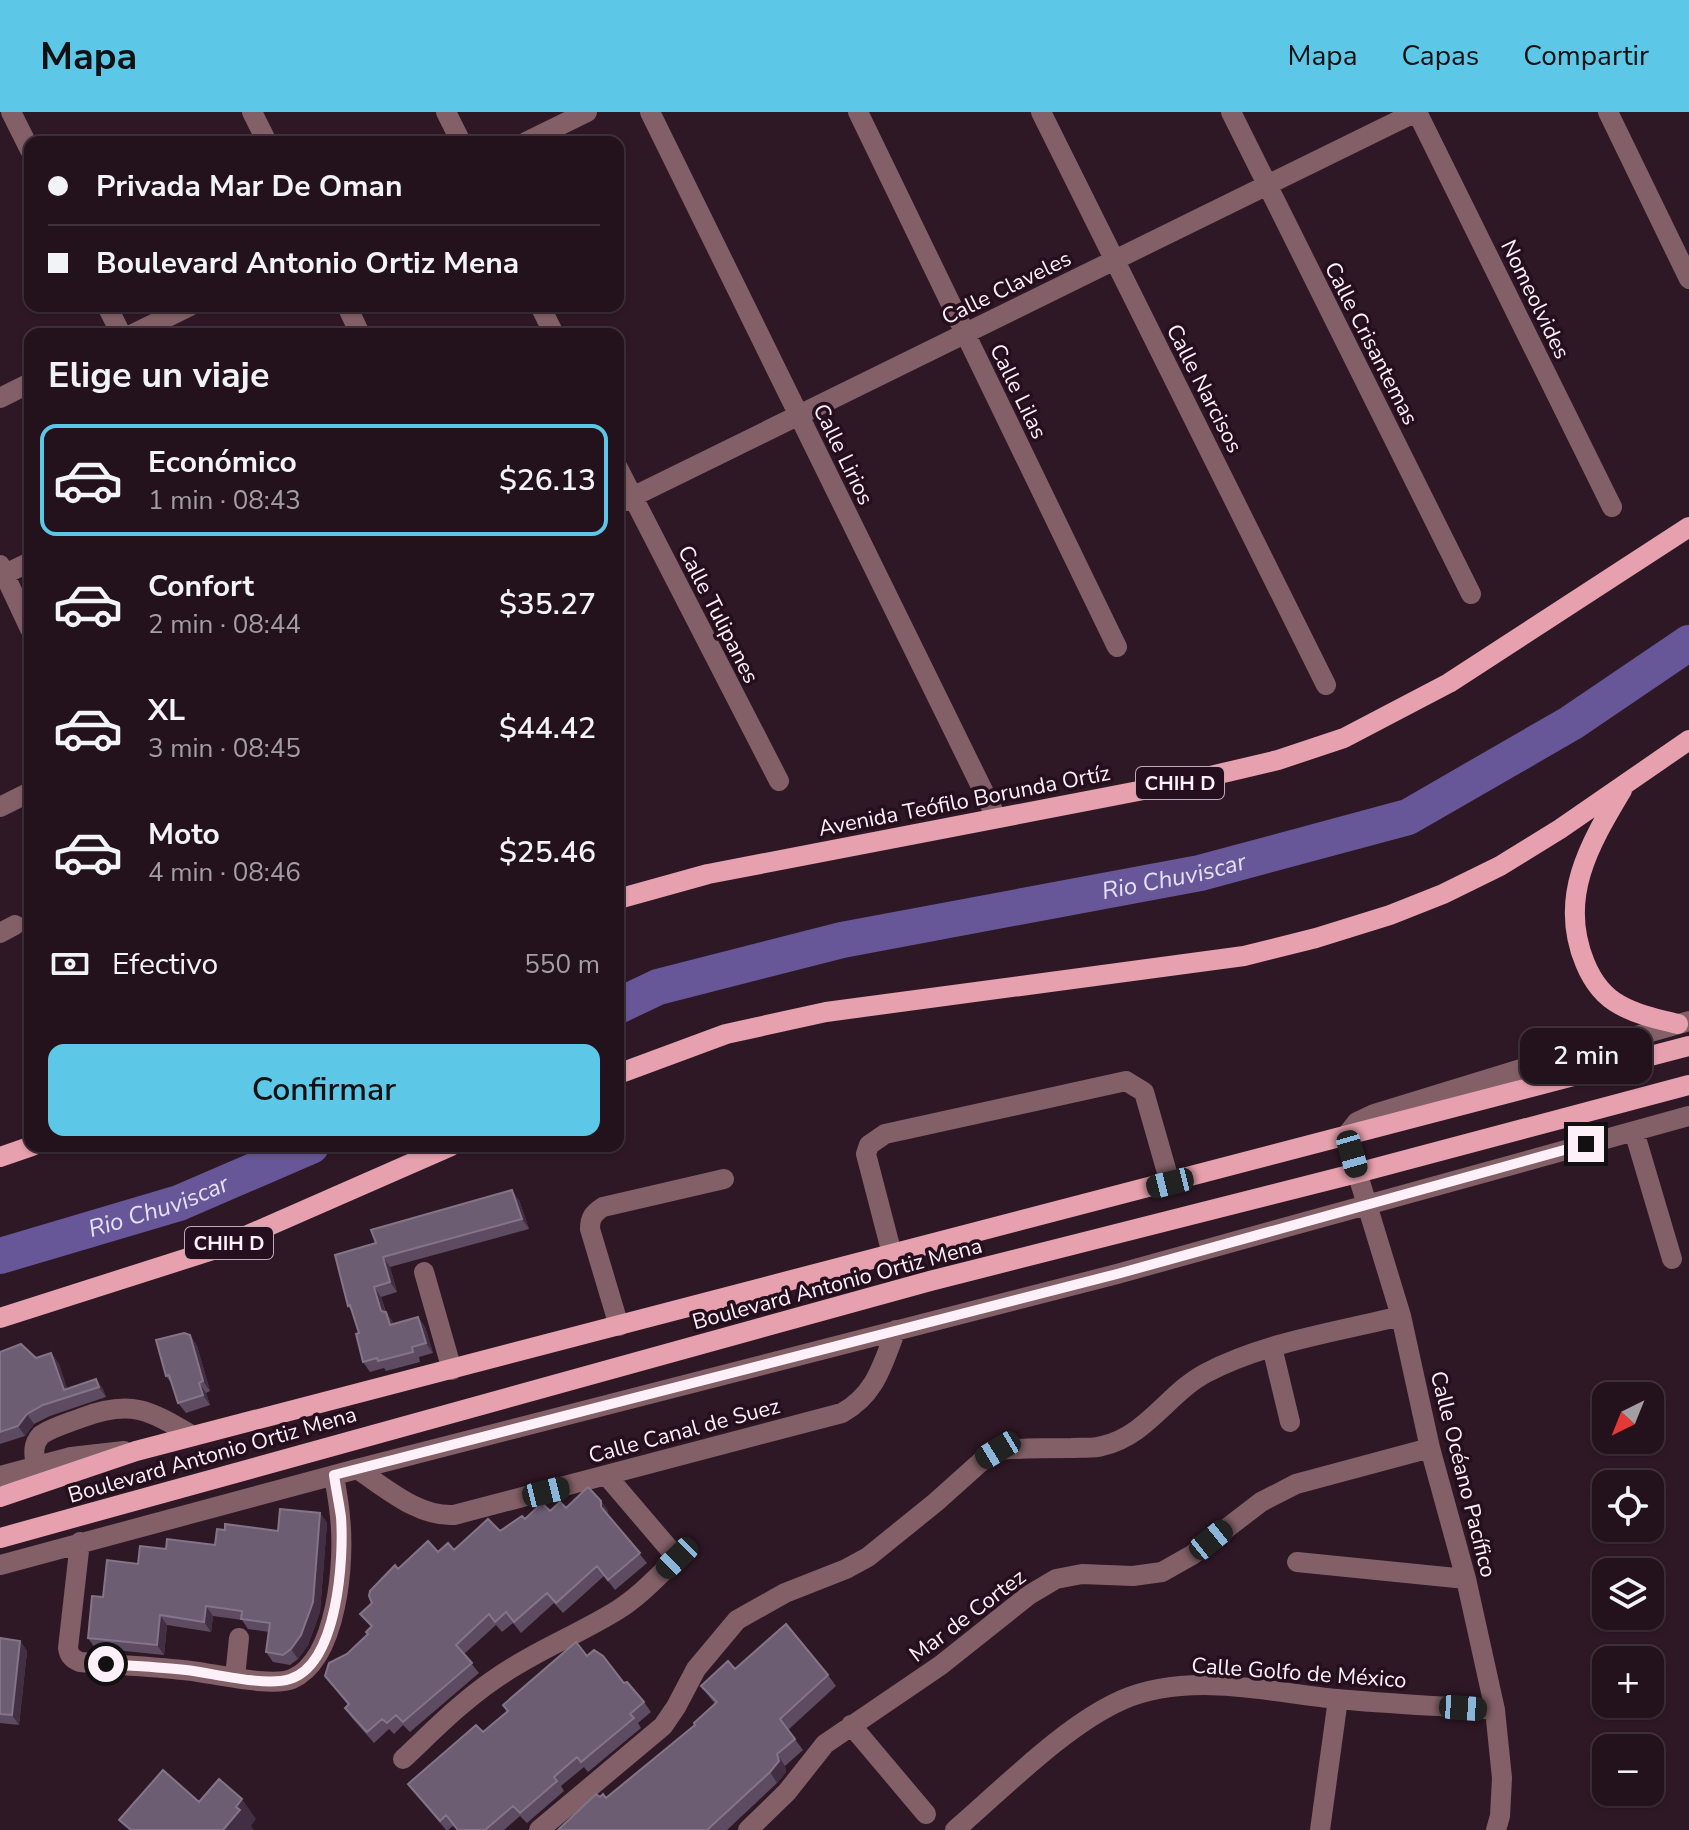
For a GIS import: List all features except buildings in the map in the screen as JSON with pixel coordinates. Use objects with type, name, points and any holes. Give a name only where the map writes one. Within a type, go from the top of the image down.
[{"type":"main road","name":"Avenida Teófilo Borunda Ortíz","points":[[624,897],[708,874],[1185,782],[1278,760],[1344,738],[1449,683],[1689,527]]},
{"type":"main road","points":[[624,1072],[726,1034],[826,1012],[1244,956],[1390,915],[1500,866],[1560,829],[1689,740]]},
{"type":"main road","points":[[1625,784],[1593,838],[1582,864],[1575,899],[1576,943],[1592,980],[1617,1004],[1642,1015],[1684,1023]]},
{"type":"main road","name":"Boulevard Antonio Ortiz Mena","points":[[0,1497],[136,1451],[1689,1046]]},
{"type":"main road","name":"Boulevard Antonio Ortiz Mena","points":[[0,1538],[930,1281],[1689,1085]]},
{"type":"main road","points":[[0,1157],[24,1149]]},
{"type":"main road","name":"CHIH D","points":[[0,1318],[216,1249],[437,1152]]},
{"type":"street","points":[[11,112],[24,138]]},
{"type":"street","points":[[252,112],[264,136]]},
{"type":"street","points":[[446,112],[458,136]]},
{"type":"street","points":[[538,136],[587,112]]},
{"type":"street","name":"Calle Lirios","points":[[650,112],[996,817]]},
{"type":"street","name":"Calle Lilas","points":[[858,112],[1117,647]]},
{"type":"street","name":"Calle Narcisos","points":[[1041,112],[1326,685]]},
{"type":"street","name":"Calle Crisantemas","points":[[1231,112],[1471,594]]},
{"type":"street","name":"Calle Claveles","points":[[625,501],[1417,112]]},
{"type":"street","name":"Nomeolvides","points":[[1417,112],[1612,507]]},
{"type":"street","points":[[1608,112],[1689,279]]},
{"type":"street","points":[[145,328],[178,312]]},
{"type":"street","points":[[0,398],[24,386]]},
{"type":"street","name":"Calle Tulipanes","points":[[625,501],[779,781]]},
{"type":"street","points":[[24,567],[4,583],[24,618]]},
{"type":"street","points":[[0,807],[24,795]]},
{"type":"street","points":[[1346,1136],[1357,1122],[1374,1114],[1684,1023]]},
{"type":"street","points":[[892,1254],[866,1154],[869,1145],[885,1134],[1126,1081],[1144,1092],[1170,1183]]},
{"type":"street","points":[[0,1565],[1367,1206],[1689,1116]]},
{"type":"street","points":[[1634,1131],[1672,1259]]},
{"type":"street","name":"Calle Océano Pacífico","points":[[1346,1136],[1401,1316],[1430,1448],[1466,1579],[1495,1710],[1502,1778],[1496,1830]]},
{"type":"street","points":[[619,1326],[590,1220],[603,1207],[724,1179]]},
{"type":"street","points":[[424,1272],[452,1370]]},
{"type":"street","points":[[539,1830],[663,1726],[696,1669],[737,1620],[785,1593],[868,1557],[998,1450],[1101,1447],[1123,1440],[1204,1374],[1234,1360],[1272,1347],[1401,1316]]},
{"type":"street","name":"Calle Canal de Suez","points":[[357,1469],[418,1508],[437,1516],[454,1515],[607,1476],[842,1413],[859,1403],[871,1389],[896,1330]]},
{"type":"street","points":[[1272,1347],[1290,1422]]},
{"type":"street","points":[[36,1467],[35,1441],[41,1435],[92,1413],[119,1406],[147,1410],[193,1436]]},
{"type":"street","name":"Mar de Cortez","points":[[748,1830],[787,1792],[825,1744],[941,1665],[1029,1595],[1056,1579],[1082,1574],[1133,1576],[1162,1572],[1192,1555],[1261,1502],[1296,1484],[1430,1448]]},
{"type":"street","points":[[0,1476],[90,1454],[136,1451]]},
{"type":"street","points":[[80,1542],[68,1648],[74,1659],[275,1681],[292,1679],[307,1667],[320,1650],[331,1622],[341,1553],[341,1518],[334,1475]]},
{"type":"street","points":[[403,1759],[464,1702],[493,1680],[615,1611],[638,1595],[677,1558],[607,1476]]},
{"type":"street","points":[[1297,1562],[1466,1579]]},
{"type":"street","points":[[235,1677],[239,1638]]},
{"type":"street","name":"Calle Golfo de México","points":[[955,1830],[1093,1714],[1123,1699],[1153,1690],[1200,1685],[1245,1687],[1338,1699],[1495,1710]]},
{"type":"street","points":[[1320,1830],[1338,1699]]},
{"type":"street","points":[[851,1725],[926,1814]]},
{"type":"waterway","name":"Rio Chuviscar","points":[[624,1003],[658,987],[842,940],[1200,873],[1408,817],[1571,723],[1689,643]]},
{"type":"waterway","name":"Rio Chuviscar","points":[[0,1256],[179,1203],[297,1152]]},
{"type":"route","points":[[106,1664],[275,1681],[292,1679],[307,1667],[320,1650],[331,1622],[336,1595],[341,1518],[334,1475],[1117,1274],[1586,1144]]}]
